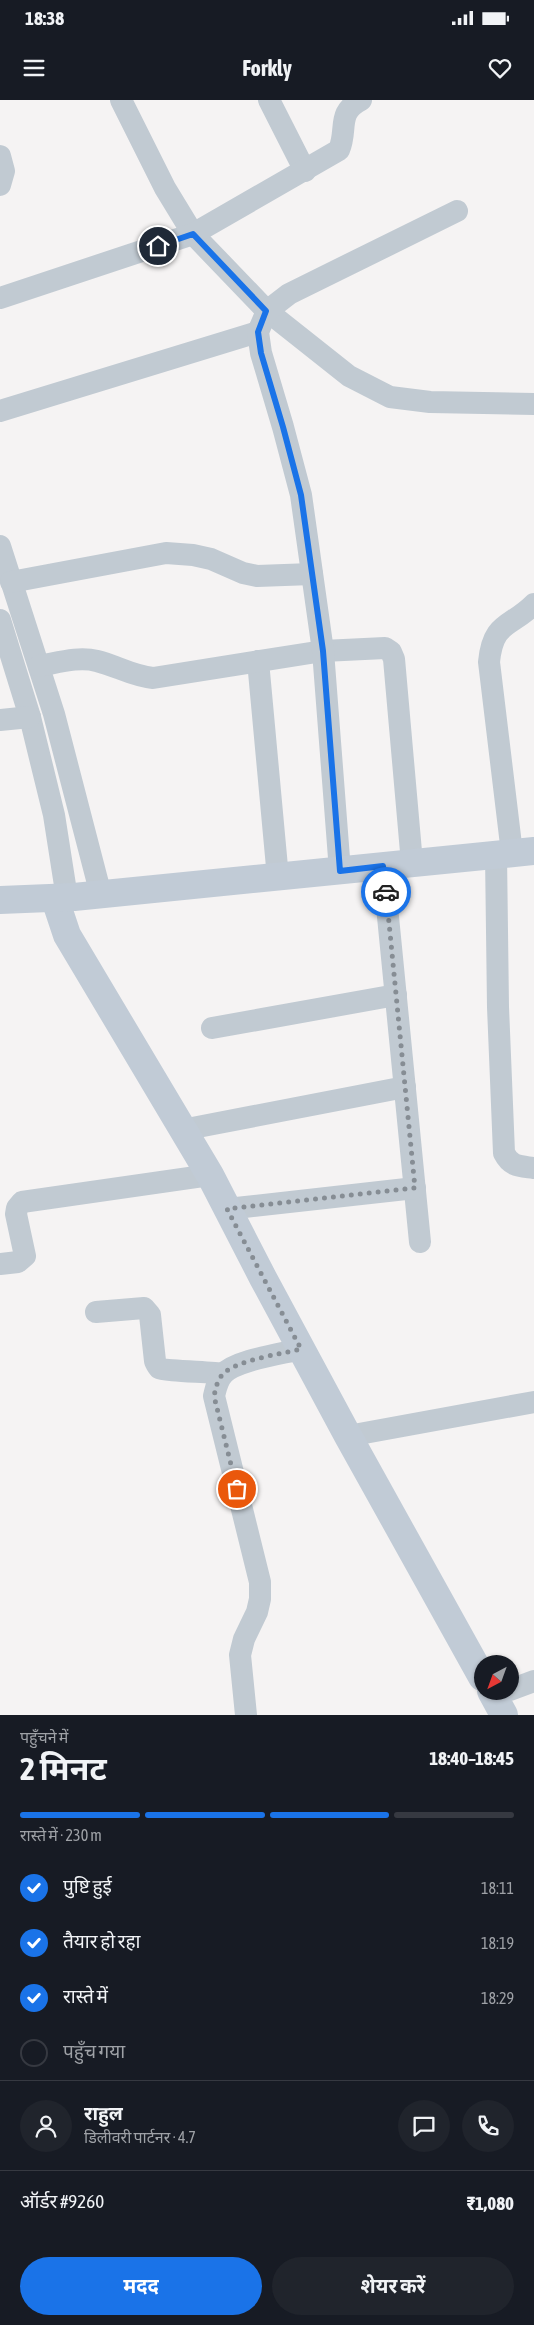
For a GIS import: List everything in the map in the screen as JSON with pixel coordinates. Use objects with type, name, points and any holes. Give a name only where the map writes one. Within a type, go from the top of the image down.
[{"type":"street","points":[[121,100],[165,188],[193,234],[266,311],[349,376],[390,397],[430,402],[534,404]]},
{"type":"street","points":[[269,100],[305,171]]},
{"type":"street","points":[[0,298],[193,234],[339,150],[344,139],[345,114],[353,104],[361,100]]},
{"type":"street","points":[[0,156],[4,171],[0,185]]},
{"type":"street","points":[[340,871],[323,651],[301,495],[261,353],[258,332],[266,311],[289,294],[457,211]]},
{"type":"street","points":[[0,411],[258,332]]},
{"type":"street","points":[[0,546],[54,714],[77,897],[67,935],[210,1175],[348,1436],[476,1655]]},
{"type":"street","points":[[12,582],[166,553],[193,555],[212,559],[243,573],[257,576],[312,574]]},
{"type":"street","points":[[534,604],[504,625],[490,643],[489,662],[514,853],[498,1007],[504,1152],[508,1161],[514,1165],[534,1168]]},
{"type":"street","points":[[0,620],[30,717],[54,815],[77,897]]},
{"type":"street","points":[[39,666],[77,659],[96,660],[136,676],[153,678],[323,651],[385,648],[391,652],[394,659],[412,863]]},
{"type":"street","points":[[258,661],[278,878]]},
{"type":"street","points":[[0,720],[30,717]]},
{"type":"street","points":[[0,900],[77,897],[514,853]]},
{"type":"street","points":[[383,866],[420,1242]]},
{"type":"street","points":[[212,1028],[396,995]]},
{"type":"street","points":[[182,1130],[405,1088]]},
{"type":"street","points":[[0,1264],[18,1262],[25,1256],[16,1214],[17,1208],[22,1202],[210,1175]]},
{"type":"street","points":[[227,1209],[415,1188]]},
{"type":"street","points":[[96,1312],[144,1308],[150,1314],[154,1361],[158,1367],[165,1370],[206,1371],[223,1374]]},
{"type":"street","points":[[246,1715],[240,1655],[244,1639],[257,1612],[260,1599],[260,1582],[214,1396],[216,1386],[223,1374],[237,1365],[301,1349]]},
{"type":"street","points":[[348,1436],[534,1402]]},
{"type":"street","points":[[519,1687],[534,1682]]},
{"type":"way so far","points":[[237,1489],[214,1396],[216,1386],[223,1374],[237,1365],[301,1349],[227,1209],[415,1188],[386,892]]},
{"type":"route","points":[[158,246],[193,234],[266,311],[258,332],[261,353],[301,495],[323,651],[340,871],[383,866],[386,892]]}]
